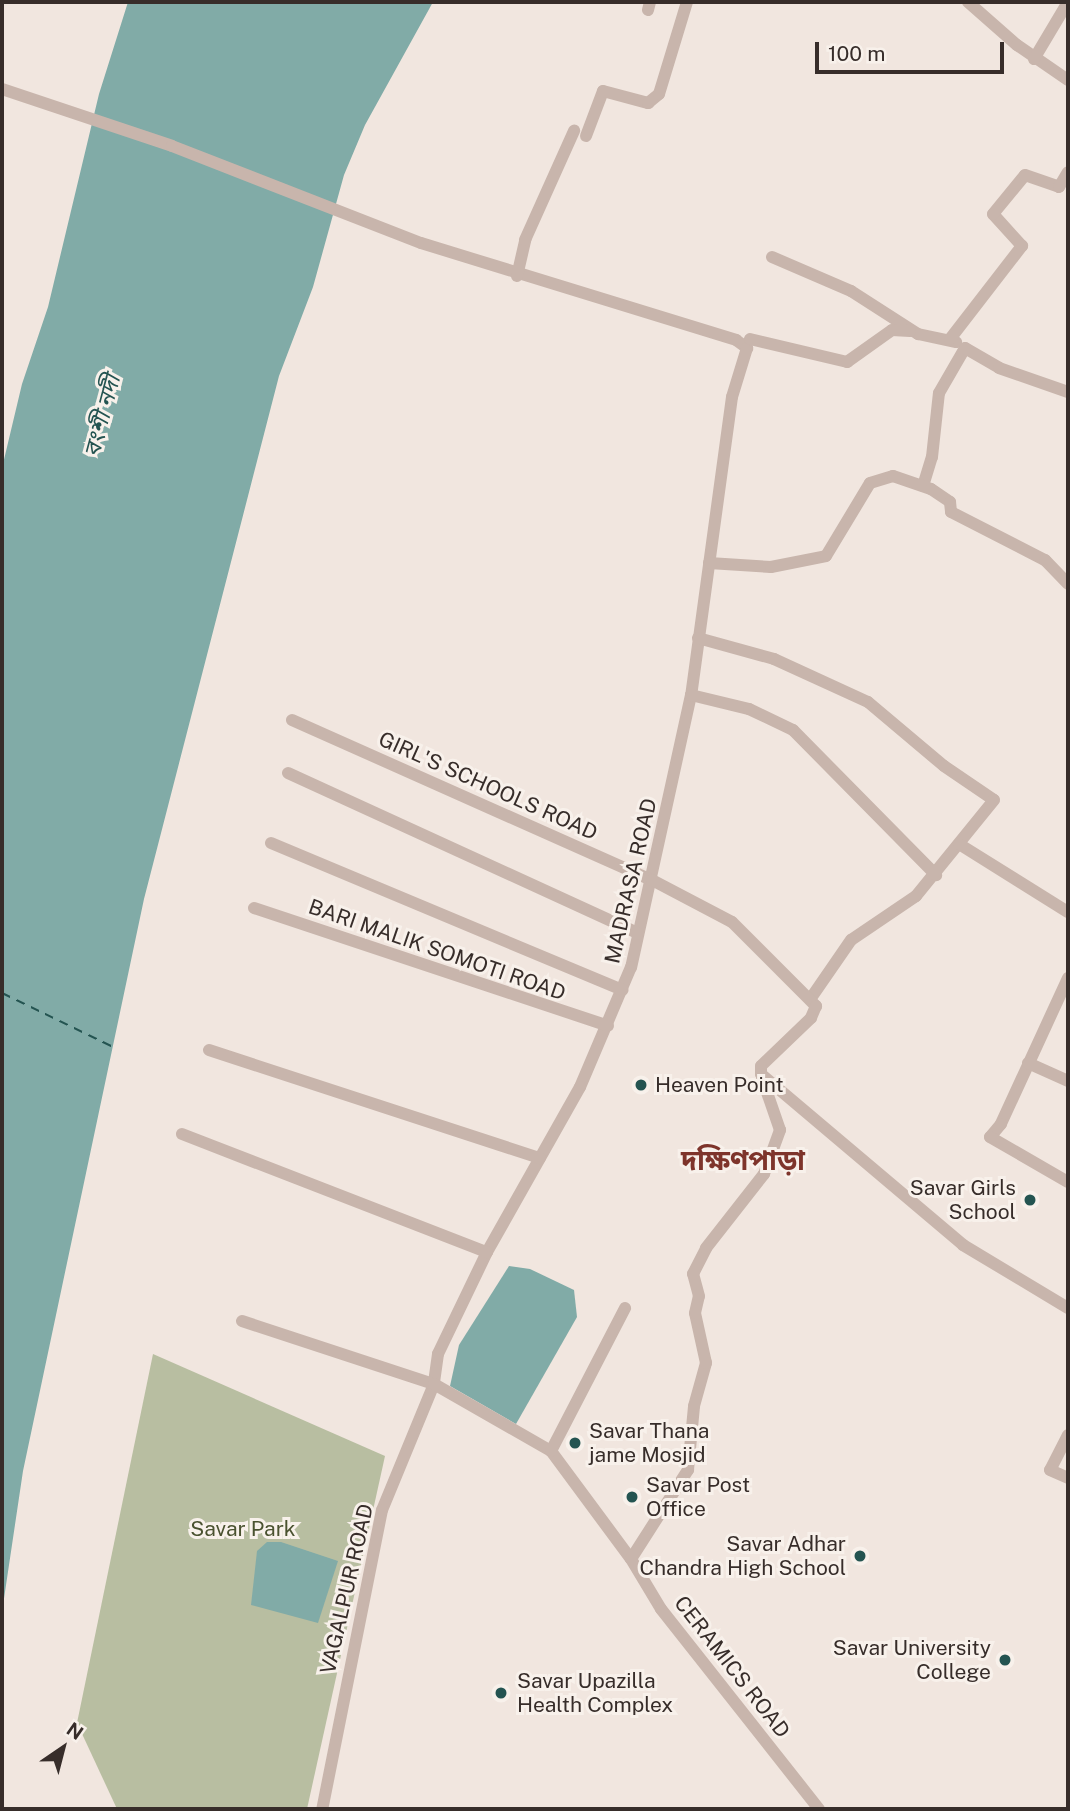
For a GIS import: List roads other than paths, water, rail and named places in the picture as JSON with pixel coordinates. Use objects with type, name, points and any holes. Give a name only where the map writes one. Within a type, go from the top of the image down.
[{"type":"street","points":[[517,276],[525,240],[603,91],[648,103],[659,94],[687,2]]},
{"type":"street","points":[[968,2],[1034,59],[1068,80]]},
{"type":"street","points":[[1034,59],[1068,2]]},
{"type":"street","points":[[2,89],[172,146],[421,243],[517,276],[748,344],[847,362],[892,330],[913,331],[950,339],[999,368],[1068,392]]},
{"type":"street","points":[[950,339],[1022,246],[993,214],[1025,175],[1059,187],[1068,172]]},
{"type":"street","points":[[772,257],[851,291],[913,331]]},
{"type":"street","name":"MADRASA ROAD","points":[[434,1384],[438,1354],[487,1252],[540,1158],[624,990],[652,880],[691,695],[732,397],[748,344]]},
{"type":"street","points":[[923,486],[932,457],[939,393],[965,348]]},
{"type":"street","points":[[709,563],[771,567],[826,556],[870,483],[893,476],[923,486],[950,502],[951,512],[1045,560],[1068,584]]},
{"type":"street","points":[[631,1559],[688,1469],[694,1406],[706,1363],[695,1313],[699,1296],[693,1274],[706,1248],[764,1174],[780,1130],[761,1074],[761,1066],[811,1018],[816,1006],[811,999],[851,940],[916,896],[936,875],[994,800],[944,766],[868,702],[774,659],[698,639]]},
{"type":"street","points":[[691,695],[749,709],[793,730],[936,875]]},
{"type":"street","name":"GIRL'S SCHOOLS ROAD","points":[[292,720],[652,880],[732,922],[811,999]]},
{"type":"street","points":[[288,774],[638,933]]},
{"type":"street","points":[[271,843],[624,990]]},
{"type":"street","points":[[959,844],[1068,912]]},
{"type":"street","name":"BARI MALIK SOMOTI ROAD","points":[[254,908],[608,1026]]},
{"type":"street","points":[[1068,978],[1001,1124],[990,1137],[1068,1182]]},
{"type":"street","points":[[209,1050],[540,1158]]},
{"type":"street","points":[[1028,1063],[1068,1080]]},
{"type":"street","points":[[761,1074],[964,1245],[1068,1308]]},
{"type":"street","points":[[182,1134],[487,1252]]},
{"type":"street","points":[[551,1451],[625,1308]]},
{"type":"street","name":"CERAMICS ROAD","points":[[242,1321],[434,1384],[551,1451],[631,1559],[661,1609],[819,1809]]},
{"type":"street","name":"VAGALPUR ROAD","points":[[322,1809],[382,1510],[434,1384]]},
{"type":"street","points":[[1068,1435],[1050,1470],[1068,1478]]},
{"type":"water","name":"বংশী নদী","points":[[128,2],[433,2],[365,125],[344,175],[313,287],[279,376],[144,899],[23,1471],[2,1612],[2,468],[22,384],[48,307],[99,94]]},
{"type":"water","points":[[509,1266],[530,1269],[574,1290],[577,1317],[516,1424],[450,1386],[459,1345]]},
{"type":"water","points":[[267,1542],[281,1542],[338,1561],[318,1623],[251,1605],[257,1551]]},
{"type":"place","name":"Heaven Point","points":[[641,1085]]},
{"type":"place","name":"Savar Girls School","points":[[1030,1200]]},
{"type":"place","name":"Savar Thana jame Mosjid","points":[[575,1443]]},
{"type":"place","name":"Savar Post Office","points":[[632,1497]]},
{"type":"place","name":"Savar Adhar Chandra High School","points":[[860,1556]]},
{"type":"place","name":"Savar University College","points":[[1005,1660]]},
{"type":"place","name":"Savar Upazilla Health Complex","points":[[501,1693]]},
{"type":"district","name":"দক্ষিণপাড়া","points":[[743,1160]]},
{"type":"park label","name":"Savar Park","points":[[243,1529]]}]
